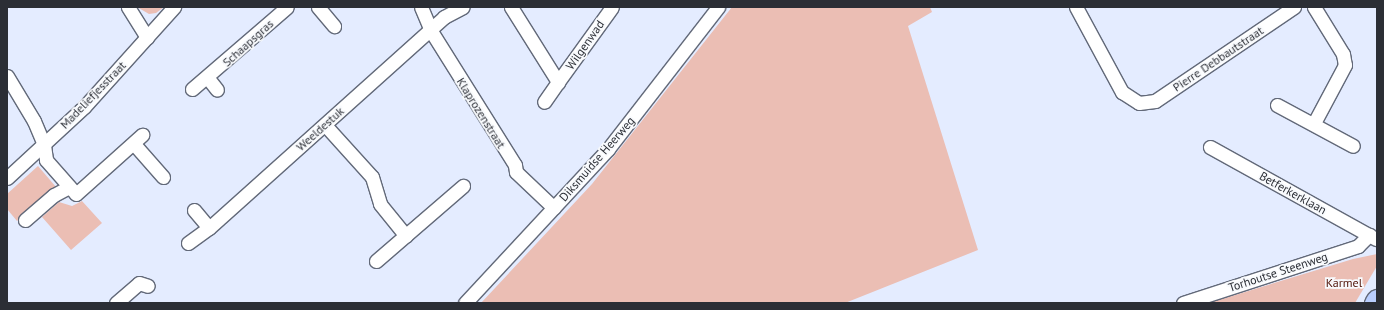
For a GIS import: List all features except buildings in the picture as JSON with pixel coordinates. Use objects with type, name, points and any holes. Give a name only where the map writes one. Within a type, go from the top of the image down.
[{"type":"street","points":[[128,7],[147,38]]},
{"type":"street","name":"Madeliefjesstraat","points":[[7,178],[84,107],[174,7]]},
{"type":"street","name":"Schaapsgras","points":[[192,88],[207,77],[287,7]]},
{"type":"street","points":[[318,7],[334,26]]},
{"type":"street","name":"Klaprozenstraat","points":[[421,7],[431,31],[515,165],[516,172],[554,208]]},
{"type":"street","points":[[431,31],[444,17],[463,7]]},
{"type":"street","name":"Wilgenwad","points":[[511,7],[558,82]]},
{"type":"street","name":"Wilgenwad","points":[[544,102],[612,7]]},
{"type":"street","name":"Diksmuidse Heerweg","points":[[465,303],[608,149],[718,7]]},
{"type":"street","name":"Pierre Debbautstraat","points":[[1076,7],[1122,92],[1139,103],[1155,101],[1294,7]]},
{"type":"street","points":[[1314,7],[1343,54],[1345,65],[1314,123]]},
{"type":"street","name":"Weeldestuk","points":[[188,244],[209,228],[431,31]]},
{"type":"street","points":[[7,76],[34,121],[44,145],[46,160],[76,194],[138,139],[163,177]]},
{"type":"street","points":[[207,77],[217,90]]},
{"type":"street","points":[[1277,105],[1314,123],[1353,146]]},
{"type":"street","points":[[325,125],[372,177],[380,204],[406,236]]},
{"type":"street","name":"Betferkerklaan","points":[[1210,147],[1373,237]]},
{"type":"street","points":[[376,262],[463,186]]},
{"type":"street","points":[[26,220],[54,195],[69,187]]},
{"type":"street","points":[[194,210],[209,228]]},
{"type":"street","name":"Torhoutse Steenweg","points":[[1183,303],[1358,246],[1373,237]]},
{"type":"street","points":[[116,303],[139,283],[148,286]]},
{"type":"green space","points":[[137,7],[164,7],[156,13],[149,14]]},
{"type":"green space","points":[[732,7],[930,7],[932,12],[908,26],[978,250],[845,303],[481,303],[592,184]]},
{"type":"green space","points":[[38,166],[56,187],[17,221],[7,209],[7,194]]},
{"type":"green space","points":[[82,201],[102,223],[71,250],[42,217],[59,202],[72,206]]},
{"type":"green space","name":"Karmel","points":[[1377,254],[1377,266],[1355,303],[1209,303],[1353,259]]}]
